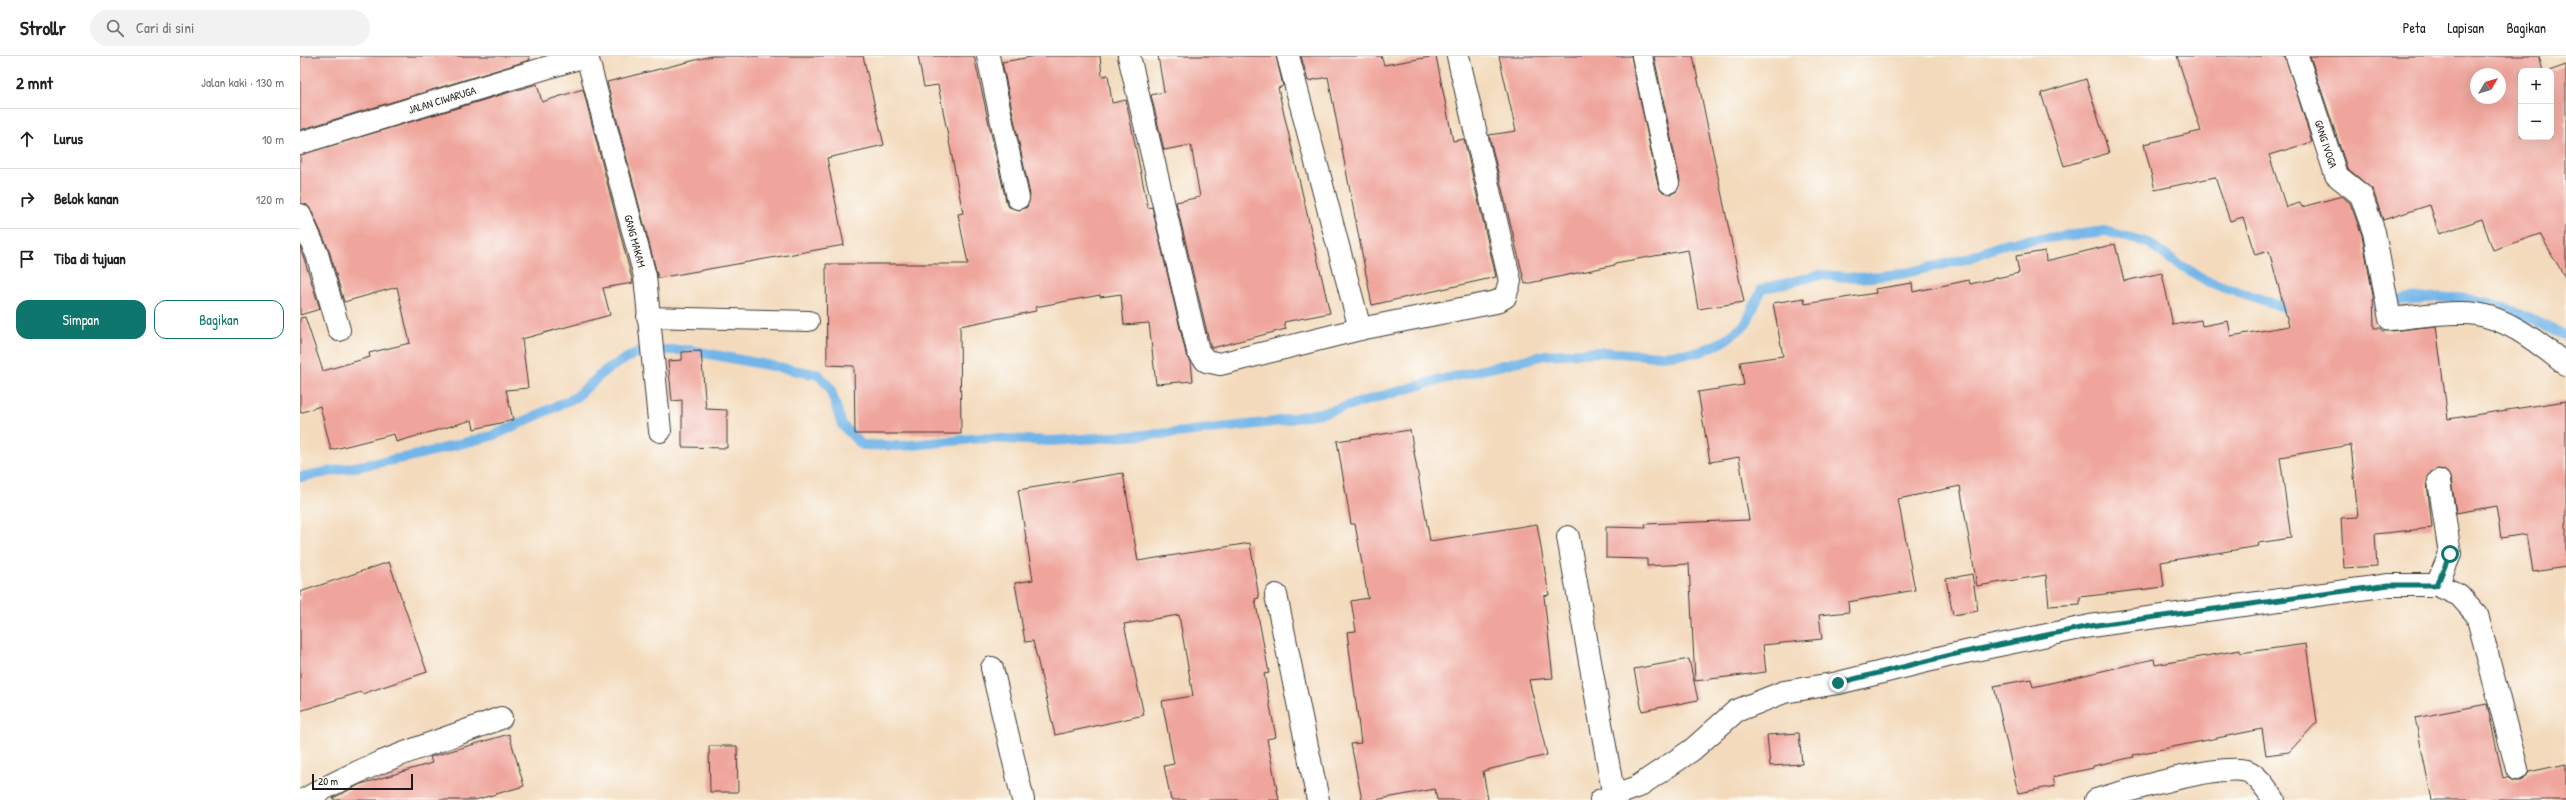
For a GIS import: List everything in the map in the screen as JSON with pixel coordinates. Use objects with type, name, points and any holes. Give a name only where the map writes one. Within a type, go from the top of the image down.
[{"type":"street","name":"JALAN CIWARUGA","points":[[300,143],[586,56]]},
{"type":"street","name":"GANG MAKAM","points":[[586,56],[644,276],[647,317],[660,431]]},
{"type":"street","points":[[988,56],[1018,198]]},
{"type":"street","points":[[1129,56],[1198,350],[1206,361],[1220,364],[1360,329],[1496,302],[1505,297],[1510,281],[1458,56]]},
{"type":"street","points":[[1288,56],[1360,329]]},
{"type":"street","name":"GANG IVOGA","points":[[2297,56],[2336,175],[2361,195],[2374,232],[2390,319],[2465,313],[2500,321],[2539,342],[2566,365]]},
{"type":"street","points":[[300,215],[317,254],[339,330]]},
{"type":"street","points":[[2437,585],[2450,554],[2440,481]]},
{"type":"street","points":[[1568,536],[1607,798],[1637,787],[1692,750],[1736,711],[1784,692],[1838,683],[1951,655],[2090,626],[2389,585],[2437,585],[2459,595],[2477,615],[2517,769]]},
{"type":"street","points":[[1276,595],[1318,800]]},
{"type":"street","points":[[992,668],[1023,800]]},
{"type":"street","points":[[304,800],[322,789],[374,766],[501,718]]},
{"type":"street","points":[[2096,800],[2146,785],[2232,768],[2249,772],[2274,800]]},
{"type":"lane","points":[[1642,56],[1669,183]]},
{"type":"lane","points":[[647,317],[809,321]]},
{"type":"building","points":[[300,56],[529,56],[530,60],[300,130]]},
{"type":"building","points":[[712,56],[863,56],[884,145],[827,158],[844,245],[658,278],[607,82]]},
{"type":"building","points":[[918,56],[974,56],[1006,201],[1009,207],[1020,210],[1027,207],[1030,195],[1002,62],[1037,56],[1100,56],[1102,76],[1108,75],[1112,103],[1126,100],[1148,208],[1152,207],[1186,354],[1191,362],[1193,381],[1156,384],[1149,323],[1124,325],[1121,294],[1100,297],[1100,295],[1035,307],[1036,311],[960,326],[961,434],[855,434],[854,366],[827,365],[826,264],[968,264],[958,214],[963,213],[938,85],[924,87]]},
{"type":"building","points":[[1158,56],[1276,56],[1283,86],[1278,88],[1330,313],[1284,322],[1286,329],[1212,348],[1210,345],[1176,202],[1200,197],[1191,145],[1164,150],[1151,95],[1164,92]]},
{"type":"building","points":[[1301,56],[1381,56],[1384,65],[1436,56],[1453,141],[1464,139],[1496,277],[1372,305],[1328,77],[1308,81]]},
{"type":"building","points":[[1499,56],[1631,56],[1658,185],[1661,191],[1671,194],[1677,191],[1680,181],[1654,56],[1693,56],[1744,302],[1698,309],[1688,250],[1615,263],[1615,265],[1525,284],[1489,135],[1516,131]]},
{"type":"building","points":[[2177,56],[2285,56],[2312,142],[2269,155],[2286,207],[2300,203],[2302,207],[2342,196],[2350,203],[2362,235],[2373,296],[2374,328],[2381,328],[2383,331],[2391,331],[2436,326],[2448,419],[2566,401],[2566,567],[2533,572],[2527,534],[2501,538],[2496,506],[2456,513],[2451,479],[2444,470],[2438,469],[2431,472],[2427,482],[2432,528],[2375,534],[2377,566],[2344,568],[2341,518],[2358,517],[2351,445],[2280,457],[2291,538],[2258,543],[2259,546],[2161,562],[2164,587],[2080,597],[2080,604],[2049,606],[2046,575],[1977,586],[1960,486],[1898,499],[1915,590],[1848,602],[1849,612],[1819,615],[1822,639],[1763,645],[1766,672],[1695,681],[1689,564],[1647,566],[1647,559],[1606,558],[1606,527],[1646,528],[1645,524],[1749,520],[1739,457],[1710,462],[1698,392],[1744,385],[1740,362],[1783,356],[1773,303],[1804,298],[1805,304],[1876,293],[1875,289],[1912,283],[1913,292],[1969,280],[1970,284],[2019,273],[2016,256],[2045,251],[2046,261],[2115,244],[2124,281],[2162,273],[2173,325],[2201,320],[2202,326],[2228,321],[2231,336],[2289,326],[2269,251],[2255,255],[2243,217],[2230,221],[2215,177],[2155,190],[2144,144],[2201,131]]},
{"type":"building","points":[[2310,56],[2539,56],[2542,68],[2518,68],[2518,140],[2554,140],[2554,69],[2566,65],[2566,279],[2540,234],[2493,250],[2482,219],[2439,234],[2430,205],[2383,220],[2373,190],[2347,168]]},
{"type":"building","points":[[2086,79],[2109,153],[2064,166],[2041,93]]},
{"type":"building","points":[[537,84],[542,102],[583,89],[633,283],[603,288],[610,315],[522,339],[528,388],[506,390],[513,420],[474,429],[472,420],[396,442],[394,434],[331,450],[320,406],[300,413],[300,318],[305,317],[323,371],[370,357],[369,353],[410,343],[397,287],[344,302],[329,250],[311,210],[307,205],[300,203],[300,155]]},
{"type":"building","points":[[300,246],[320,309],[300,315]]},
{"type":"building","points":[[701,351],[706,409],[727,410],[727,448],[682,447],[682,400],[672,401],[668,361],[682,360],[682,352]]},
{"type":"building","points":[[1410,430],[1430,541],[1537,524],[1549,595],[1544,596],[1553,678],[1529,680],[1547,755],[1483,771],[1488,800],[1437,800],[1435,789],[1375,800],[1362,800],[1351,744],[1361,743],[1347,632],[1356,631],[1351,601],[1368,598],[1355,524],[1351,524],[1337,441]]},
{"type":"building","points":[[1123,473],[1138,561],[1250,543],[1259,598],[1255,599],[1269,673],[1264,674],[1276,737],[1267,739],[1279,800],[1171,800],[1164,766],[1174,764],[1162,701],[1193,696],[1179,615],[1124,624],[1144,715],[1055,735],[1033,641],[1025,642],[1015,583],[1033,580],[1018,490]]},
{"type":"building","points":[[389,562],[427,672],[362,694],[361,692],[300,711],[300,592]]},
{"type":"building","points":[[1972,574],[1978,611],[1953,615],[1946,579]]},
{"type":"building","points":[[2306,644],[2317,722],[2289,752],[2266,755],[2262,729],[2133,755],[2134,757],[2053,777],[2055,786],[2018,793],[1994,686],[2031,679],[2033,687],[2154,659],[2155,665],[2240,650],[2240,653]]},
{"type":"building","points":[[1689,659],[1698,700],[1642,711],[1634,669]]},
{"type":"building","points":[[2487,704],[2503,778],[2507,777],[2513,781],[2520,781],[2525,778],[2529,772],[2566,764],[2566,800],[2432,800],[2415,718]]},
{"type":"building","points":[[1799,733],[1802,764],[1770,766],[1767,735]]},
{"type":"building","points":[[509,734],[524,786],[475,800],[334,800],[333,798],[361,784],[432,763],[430,757]]},
{"type":"building","points":[[709,746],[737,746],[738,792],[710,792]]},
{"type":"waterway","points":[[300,477],[409,457],[495,435],[576,397],[606,370],[641,350],[689,350],[819,375],[830,388],[842,425],[862,445],[903,446],[981,438],[1051,441],[1175,433],[1274,422],[1330,411],[1435,381],[1545,355],[1600,352],[1662,356],[1700,352],[1724,341],[1745,325],[1762,289],[1820,275],[1860,278],[1901,274],[1966,259],[2007,243],[2105,231],[2149,243],[2170,259],[2207,281],[2284,307],[2296,308]]},
{"type":"waterway","points":[[2360,305],[2411,299],[2463,298],[2496,305],[2514,311],[2566,336]]},
{"type":"route","points":[[1838,683],[1951,655],[2090,626],[2389,585],[2437,585],[2450,554]]}]
